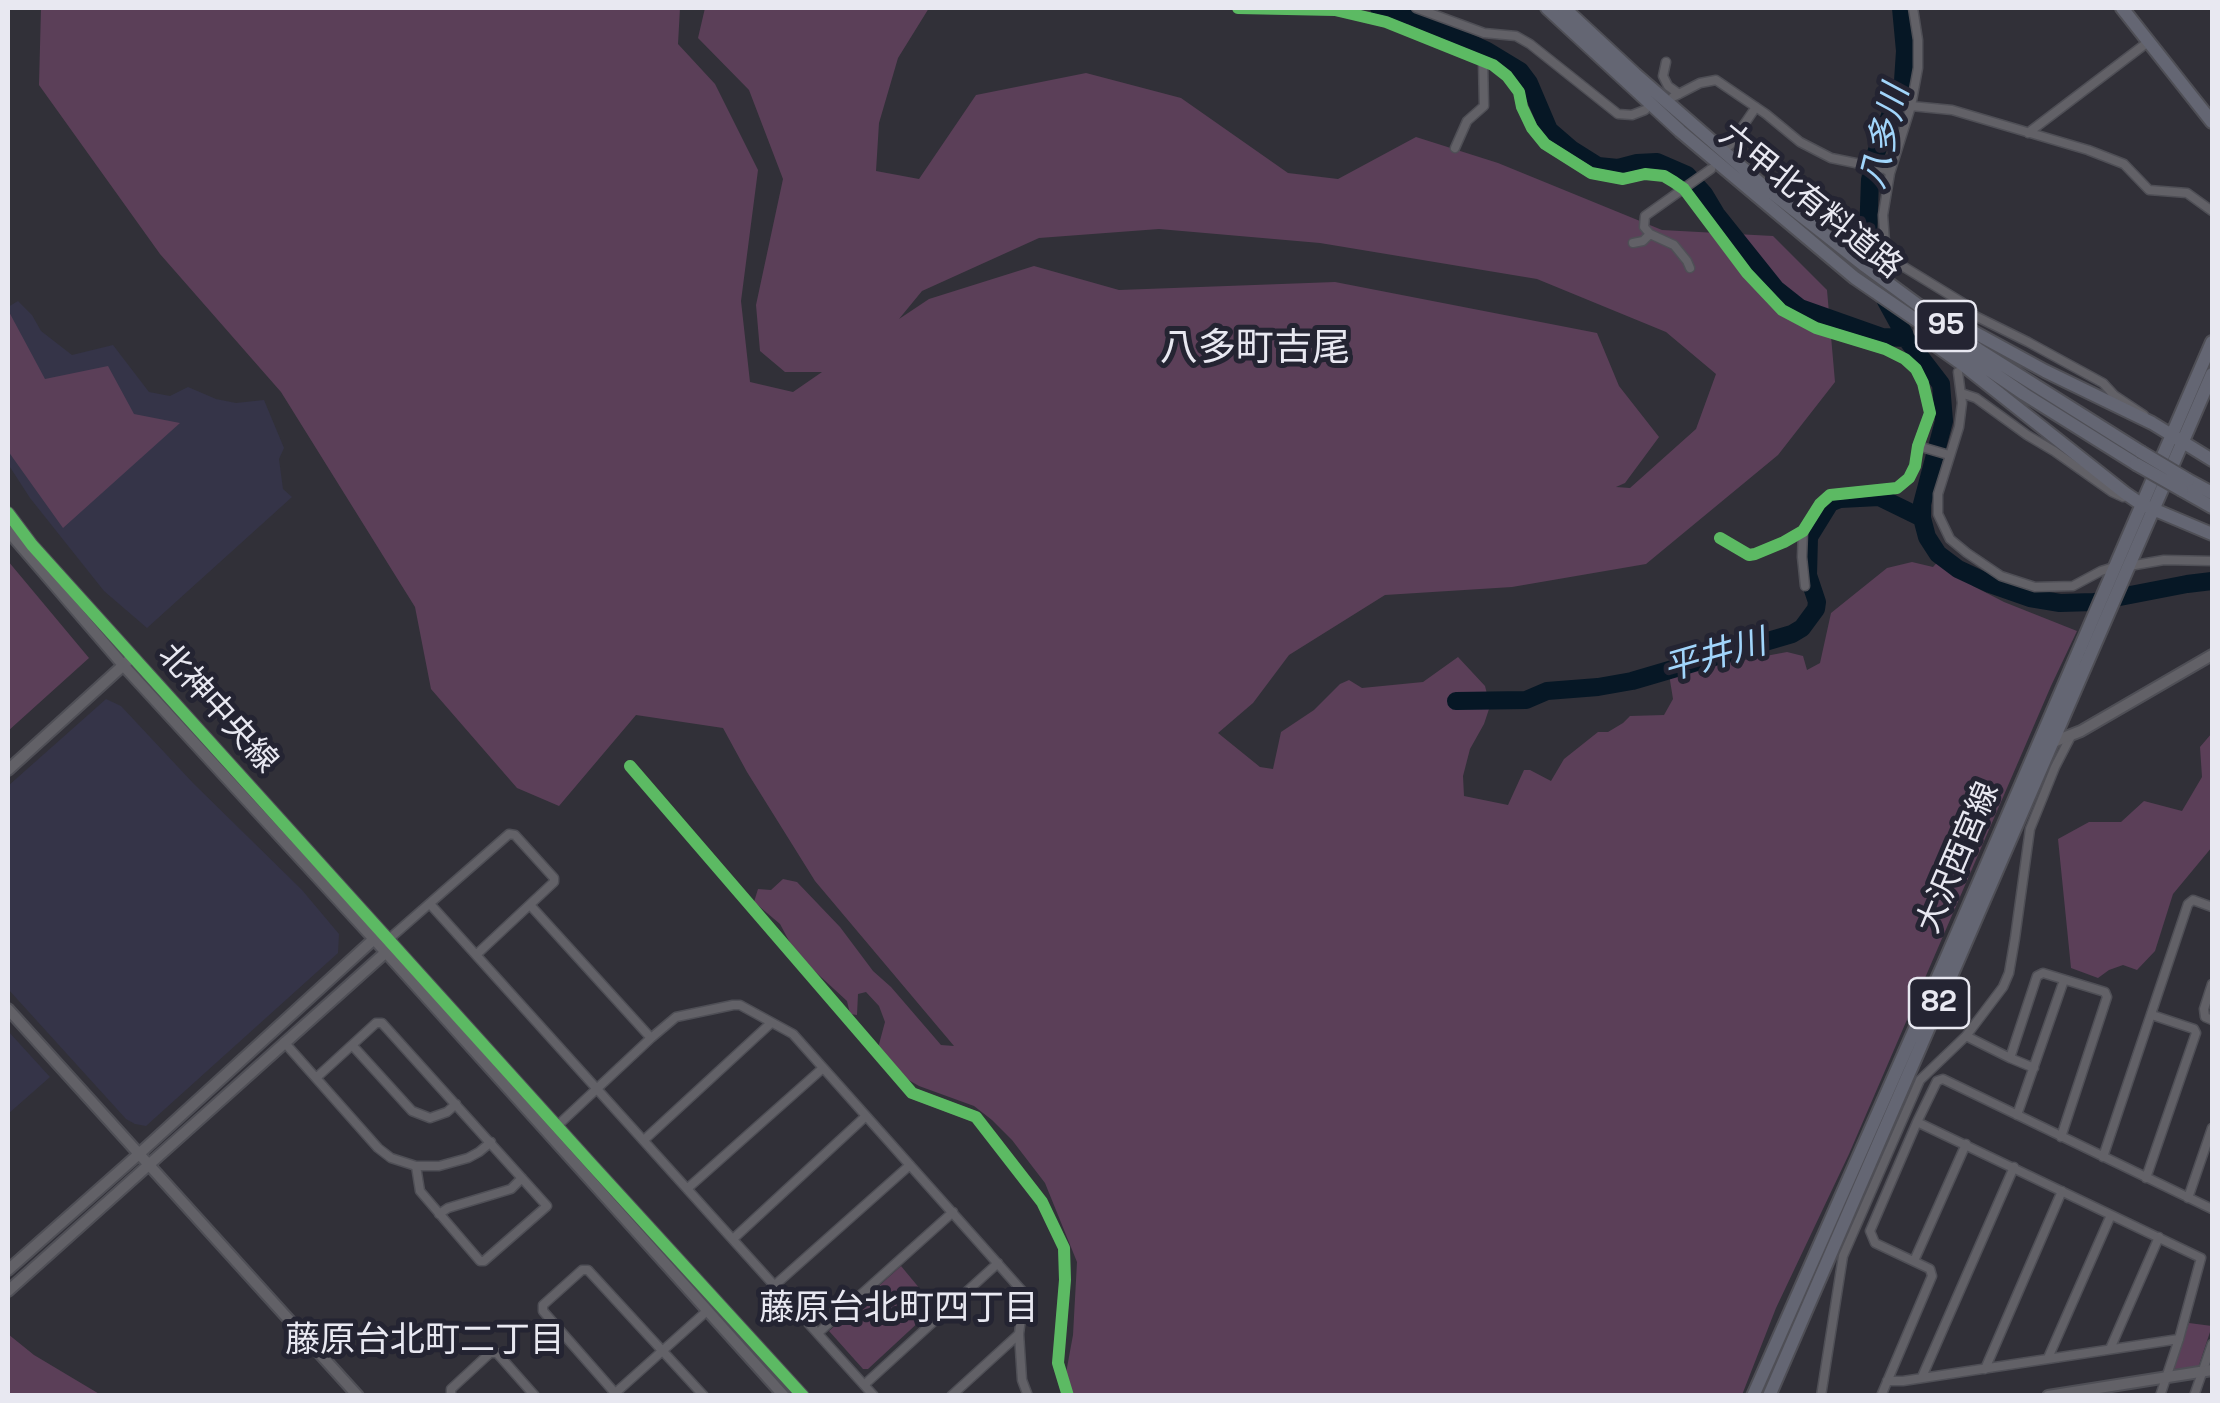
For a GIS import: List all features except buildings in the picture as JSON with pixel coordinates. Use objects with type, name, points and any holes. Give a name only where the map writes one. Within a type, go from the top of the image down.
[{"type":"main road","name":"六甲北有料道路","points":[[1547,8],[1680,131],[1856,278],[2024,394],[2185,485],[2212,507]]},
{"type":"main road","name":"六甲北有料道路","points":[[1564,8],[1761,184],[1865,266],[1979,350],[2138,458]]},
{"type":"main road","points":[[2122,8],[2212,122]]},
{"type":"main road","points":[[1865,266],[1987,341],[2152,422],[2209,456]]},
{"type":"main road","points":[[1897,308],[1938,347],[2147,507],[2212,534]]},
{"type":"main road","name":"大沢西宮線","points":[[1754,1396],[2123,568],[2178,437],[2212,342]]},
{"type":"main road","name":"大沢西宮線","points":[[2178,437],[2212,374]]},
{"type":"main road","name":"六甲北有料道路","points":[[2185,485],[2212,493]]},
{"type":"main road","name":"大沢西宮線","points":[[1769,1396],[2053,742],[2102,612]]},
{"type":"street","points":[[1238,8],[1335,10],[1386,22],[1493,65],[1518,92],[1532,128],[1545,144],[1590,173],[1623,179],[1645,174],[1664,176],[1686,188],[1747,273],[1782,310],[1816,328],[1885,349],[1916,369],[1930,412],[1909,478],[1896,488],[1830,496],[1803,530],[1749,555],[1720,538]]},
{"type":"street","points":[[1416,8],[1484,33],[1516,36],[1618,114],[1632,115],[1644,110]]},
{"type":"street","points":[[1913,8],[1918,68],[1911,106],[1888,171],[1883,215],[1886,256],[1962,302],[1963,315],[2028,342],[2102,383],[2152,422]]},
{"type":"street","points":[[2028,132],[2148,42]]},
{"type":"street","points":[[1455,148],[1467,121],[1484,106],[1483,61]]},
{"type":"street","points":[[1666,62],[1663,76],[1676,96],[1700,82],[1716,80],[1800,142],[1830,158],[1888,171]]},
{"type":"street","points":[[1911,106],[1952,110],[2088,150],[2124,164],[2149,190],[2187,193],[2212,210]]},
{"type":"street","points":[[1730,145],[1756,107]]},
{"type":"street","points":[[1690,268],[1674,245],[1650,234],[1644,226],[1645,216],[1710,169]]},
{"type":"street","points":[[1633,243],[1650,234]]},
{"type":"street","points":[[1958,372],[1960,427],[1938,494],[1938,514],[1950,538],[1967,553],[2002,576],[2035,586],[2073,586],[2102,571],[2164,560],[2212,561]]},
{"type":"street","points":[[1960,393],[1976,398],[2112,492],[2147,507]]},
{"type":"street","points":[[1920,446],[1948,455]]},
{"type":"street","name":"北神中央線","points":[[8,514],[128,661]]},
{"type":"street","points":[[2186,524],[2212,542]]},
{"type":"street","points":[[1803,530],[1805,586]]},
{"type":"street","name":"北神中央線","points":[[8,531],[389,939],[803,1396]]},
{"type":"street","points":[[2053,742],[2212,655]]},
{"type":"street","points":[[8,770],[128,661],[784,1396]]},
{"type":"street","points":[[1821,1396],[1843,1256],[1920,1080],[1966,1036],[1995,999],[2008,974],[2030,829],[2070,736]]},
{"type":"street","points":[[630,766],[912,1092],[976,1117],[1042,1202],[1064,1248],[1062,1344],[1058,1363],[1068,1396]]},
{"type":"street","points":[[8,1292],[385,953],[389,939],[509,834],[515,835],[554,882],[477,954]]},
{"type":"street","points":[[2103,1157],[2188,904],[2193,900],[2212,907]]},
{"type":"street","points":[[430,904],[874,1396]]},
{"type":"street","points":[[530,906],[650,1038]]},
{"type":"street","points":[[8,1270],[374,939],[389,939]]},
{"type":"street","points":[[2010,1058],[2037,976],[2043,973],[2105,992],[2107,997],[2060,1136]]},
{"type":"street","points":[[2018,1115],[2064,980]]},
{"type":"street","points":[[2212,984],[2204,1009],[2205,1018],[2212,1020]]},
{"type":"street","points":[[557,1126],[676,1018],[733,1005],[793,1034],[1024,1293],[1019,1334],[1022,1380],[1028,1396]]},
{"type":"street","points":[[8,1009],[358,1396]]},
{"type":"street","points":[[2146,1178],[2196,1033],[2194,1029],[2152,1016]]},
{"type":"street","points":[[644,1140],[772,1022]]},
{"type":"street","points":[[316,1078],[376,1023],[382,1023],[547,1206],[484,1262],[480,1261],[420,1191],[416,1166]]},
{"type":"street","points":[[1966,1036],[2034,1068]]},
{"type":"street","points":[[284,1042],[391,1158],[416,1166],[439,1166],[468,1158],[491,1142]]},
{"type":"street","points":[[352,1045],[412,1111],[430,1118],[456,1104]]},
{"type":"street","points":[[688,1188],[823,1068]]},
{"type":"street","points":[[1882,1396],[1932,1276],[1930,1269],[1874,1244],[1870,1230],[1936,1081],[1942,1079],[2212,1209]]},
{"type":"street","points":[[733,1239],[866,1116]]},
{"type":"street","points":[[1918,1122],[2202,1258],[2160,1396]]},
{"type":"street","points":[[2188,1198],[2212,1128]]},
{"type":"street","points":[[1914,1262],[1966,1144]]},
{"type":"street","points":[[775,1285],[910,1165]]},
{"type":"street","points":[[1922,1377],[2014,1168]]},
{"type":"street","points":[[439,1214],[510,1189],[522,1178]]},
{"type":"street","points":[[1985,1369],[2062,1191]]},
{"type":"street","points":[[818,1333],[953,1212]]},
{"type":"street","points":[[2048,1358],[2110,1215]]},
{"type":"street","points":[[2110,1349],[2159,1237]]},
{"type":"street","points":[[864,1385],[998,1264]]},
{"type":"street","points":[[704,1396],[663,1350],[588,1270],[582,1270],[543,1305],[543,1311],[614,1394],[663,1350],[708,1310]]},
{"type":"street","points":[[950,1396],[1019,1334]]},
{"type":"street","points":[[1887,1381],[1903,1382],[2179,1340]]},
{"type":"street","points":[[2194,1396],[2207,1371],[2212,1344]]},
{"type":"street","points":[[451,1396],[451,1389],[490,1353],[497,1353],[535,1396]]},
{"type":"street","points":[[2048,1396],[2207,1371]]},
{"type":"shaded area","points":[[41,8],[680,8],[678,44],[715,84],[758,170],[741,301],[750,382],[793,392],[822,372],[785,372],[760,351],[756,305],[783,179],[749,90],[698,38],[705,8],[929,8],[898,58],[879,123],[876,171],[919,179],[976,95],[1086,73],[1181,98],[1288,173],[1338,179],[1416,137],[1498,163],[1662,230],[1773,236],[1827,290],[1835,382],[1778,455],[1646,564],[1512,587],[1385,595],[1289,655],[1253,703],[1218,733],[1260,767],[1273,769],[1281,732],[1314,710],[1340,684],[1349,680],[1362,688],[1423,682],[1458,657],[1485,686],[1490,706],[1470,749],[1463,776],[1464,796],[1508,805],[1524,770],[1551,781],[1564,759],[1598,732],[1608,732],[1630,716],[1664,715],[1673,699],[1669,674],[1787,652],[1803,656],[1807,670],[1820,663],[1831,613],[1887,568],[1912,562],[1933,567],[1943,556],[1973,586],[2077,631],[1849,1154],[1776,1308],[1742,1395],[1073,1395],[1066,1373],[1073,1335],[1077,1262],[1045,1183],[1012,1140],[974,1106],[905,1078],[878,1048],[885,1022],[879,1006],[866,992],[858,994],[857,1015],[850,1014],[847,1001],[796,954],[780,924],[754,902],[758,889],[771,890],[783,879],[797,882],[941,1045],[954,1046],[815,881],[723,728],[636,715],[559,806],[517,788],[431,689],[415,607],[281,392],[160,254],[39,85]],"holes":[[[1159,229],[1320,243],[1537,279],[1666,332],[1716,374],[1696,429],[1630,488],[1616,487],[1625,483],[1659,437],[1619,386],[1597,333],[1335,282],[1119,290],[1034,266],[929,299],[899,319],[922,291],[1039,238]]]},
{"type":"shaded area","points":[[18,301],[41,331],[72,355],[113,345],[149,392],[170,396],[188,387],[236,403],[264,400],[284,448],[279,459],[283,489],[292,497],[147,628],[104,591],[8,464],[8,307]]},
{"type":"shaded area","points":[[8,310],[45,379],[108,366],[134,414],[180,423],[63,528],[8,451]]},
{"type":"shaded area","points":[[8,561],[89,658],[8,731]]},
{"type":"shaded area","points":[[106,699],[121,706],[302,890],[339,934],[338,953],[146,1126],[126,1119],[8,989],[8,786]]},
{"type":"shaded area","points":[[2212,733],[2212,847],[2173,894],[2155,951],[2137,970],[2123,965],[2098,978],[2071,968],[2058,839],[2089,822],[2121,822],[2144,801],[2182,811],[2202,777],[2200,747]]},
{"type":"shaded area","points":[[8,1031],[50,1077],[8,1114]]},
{"type":"shaded area","points":[[901,1266],[935,1307],[868,1369],[863,1369],[829,1331]]},
{"type":"shaded area","points":[[2189,1323],[2212,1326],[2198,1368],[2173,1369]]},
{"type":"shaded area","points":[[8,1334],[34,1355],[101,1395],[8,1395]]},
{"type":"waterway","points":[[1379,8],[1412,16],[1520,71],[1549,130],[1598,166],[1618,168],[1657,162],[1687,175],[1776,289],[1800,308],[1882,337],[1906,338]]},
{"type":"waterway","name":"八多川","points":[[1901,8],[1903,81],[1876,153],[1870,180],[1868,235],[1886,301],[1908,341],[1941,384],[1944,421],[1922,504],[1927,537],[1938,554],[1958,569],[2030,598],[2060,603],[2094,602],[2212,581]]},
{"type":"waterway","name":"平井川","points":[[1456,701],[1526,700],[1547,691],[1632,681],[1792,634],[1802,628],[1816,609],[1808,575],[1809,537],[1830,503],[1879,497],[1922,518]]},
{"type":"cycle path","points":[[1238,8],[1335,10],[1386,22],[1493,65],[1519,92],[1532,128],[1545,144],[1591,173],[1623,179],[1645,174],[1664,176],[1674,182],[1684,189],[1747,273],[1782,310],[1816,328],[1885,349],[1916,369],[1930,413],[1909,478],[1897,488],[1830,495],[1803,531],[1755,554],[1749,555],[1720,538]]},
{"type":"cycle path","points":[[8,513],[32,545],[803,1396]]},
{"type":"cycle path","points":[[630,766],[912,1093],[976,1117],[1042,1202],[1064,1248],[1058,1363],[1068,1396]]},
{"type":"district","name":"八多町吉尾","points":[[1255,350]]},
{"type":"district","name":"藤原台北町四丁目","points":[[899,1310]]},
{"type":"district","name":"藤原台北町二丁目","points":[[425,1342]]}]
